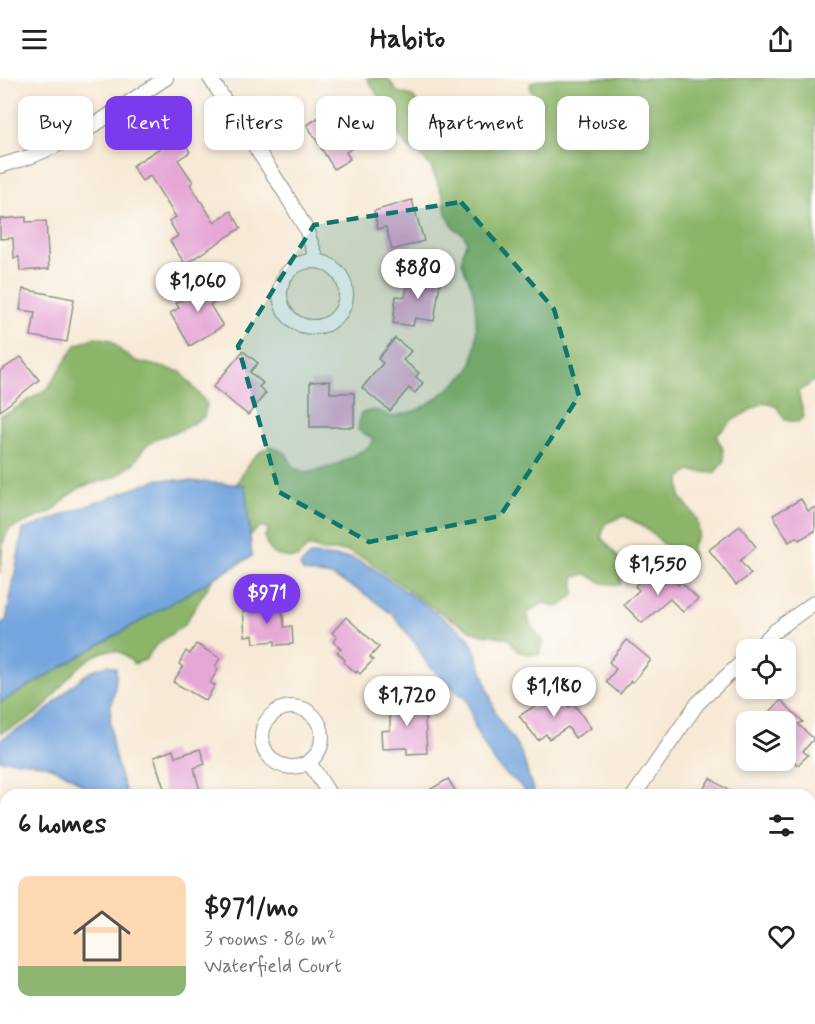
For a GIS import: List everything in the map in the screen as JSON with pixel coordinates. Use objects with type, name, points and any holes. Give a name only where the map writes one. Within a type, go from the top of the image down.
[{"type":"street","points":[[0,166],[32,156],[75,137],[166,78]]},
{"type":"street","points":[[210,78],[284,191],[306,229],[317,260]]},
{"type":"street","points":[[317,260],[336,269],[343,278],[346,299],[343,310],[336,318],[315,327],[304,326],[294,321],[286,313],[281,303],[280,292],[282,282],[296,265],[317,260]]},
{"type":"street","points":[[767,639],[815,602]]},
{"type":"street","points":[[638,789],[697,704],[736,667]]},
{"type":"street","points":[[298,707],[315,717],[320,725],[321,745],[309,762],[300,766],[280,765],[265,751],[262,742],[265,723],[271,715],[279,710],[298,707]]},
{"type":"street","points":[[309,762],[326,789]]},
{"type":"highlighted area","points":[[461,202],[554,309],[579,396],[500,516],[369,542],[279,492],[238,346],[314,225]]},
{"type":"green space","points":[[367,78],[388,78],[397,92],[410,96],[408,96],[408,147],[396,131],[396,96],[378,96]]},
{"type":"green space","points":[[557,78],[815,78],[815,380],[798,392],[804,416],[798,422],[785,420],[777,407],[764,402],[733,420],[716,436],[723,449],[724,462],[714,473],[690,471],[680,478],[680,496],[697,519],[699,533],[692,545],[693,561],[684,567],[657,538],[633,520],[624,516],[606,523],[601,537],[618,558],[621,569],[620,585],[602,583],[587,574],[574,577],[574,595],[560,607],[543,603],[527,613],[531,627],[543,640],[539,655],[519,652],[508,638],[476,633],[424,602],[367,560],[347,551],[323,551],[309,546],[297,558],[276,555],[269,548],[264,537],[269,529],[261,526],[241,543],[220,567],[185,624],[156,645],[145,660],[134,664],[120,652],[109,651],[98,654],[77,669],[40,711],[24,722],[0,733],[0,673],[231,495],[246,467],[262,451],[270,446],[286,453],[294,468],[307,473],[334,466],[369,447],[374,439],[358,430],[360,414],[376,411],[392,417],[416,410],[431,402],[468,371],[475,350],[476,322],[472,288],[462,258],[467,241],[463,234],[455,229],[446,214],[443,196],[431,167],[412,150],[545,150],[545,96],[537,96],[530,90],[531,83],[539,80]]},
{"type":"green space","points":[[95,337],[111,340],[123,353],[136,361],[181,372],[207,404],[204,417],[181,430],[157,438],[144,448],[134,463],[115,477],[81,487],[53,511],[9,529],[3,543],[0,573],[0,415],[10,412],[48,388],[76,345]]},
{"type":"water","points":[[159,479],[245,485],[252,556],[0,703],[0,623],[6,621],[23,530]]},
{"type":"water","points":[[310,555],[352,558],[373,568],[468,636],[497,716],[521,753],[534,789],[523,789],[500,769],[477,733],[467,701],[428,665],[415,643],[392,614],[359,590],[332,576],[304,572],[300,566]]},
{"type":"water","points":[[108,665],[116,668],[110,718],[116,762],[125,789],[87,789],[72,777],[51,767],[0,760],[0,740],[36,719],[80,679]]},
{"type":"building","points":[[316,119],[316,140],[307,125]]},
{"type":"building","points":[[157,150],[189,150],[190,152],[178,160],[193,182],[190,184],[214,222],[231,211],[241,228],[185,264],[170,241],[178,236],[169,221],[176,217],[150,176],[142,181],[132,166]]},
{"type":"building","points":[[322,150],[349,150],[346,152],[350,159],[334,169]]},
{"type":"building","points":[[412,200],[424,241],[392,250],[386,227],[378,229],[374,211]]},
{"type":"building","points":[[26,217],[26,222],[46,221],[49,269],[20,271],[19,257],[14,258],[13,238],[0,239],[0,219]]},
{"type":"building","points":[[414,272],[441,276],[434,321],[415,318],[413,326],[393,323],[396,296],[405,297],[408,280],[412,281]]},
{"type":"building","points":[[211,278],[222,297],[210,305],[223,326],[190,346],[170,313],[179,308],[176,303],[192,294],[190,291]]},
{"type":"building","points":[[23,289],[74,299],[67,342],[31,336],[35,312],[20,310]]},
{"type":"building","points":[[395,338],[411,351],[403,360],[419,373],[416,377],[423,383],[415,393],[409,388],[390,411],[362,388],[383,363],[378,359]]},
{"type":"building","points":[[243,351],[258,363],[250,372],[263,383],[259,387],[266,393],[248,415],[213,387]]},
{"type":"building","points":[[21,357],[39,380],[0,411],[0,371]]},
{"type":"building","points":[[330,381],[330,393],[354,393],[354,427],[310,427],[310,382]]},
{"type":"building","points":[[801,499],[808,511],[815,507],[815,531],[799,540],[797,537],[789,542],[773,515]]},
{"type":"building","points":[[740,526],[756,547],[740,561],[751,574],[736,585],[709,550]]},
{"type":"building","points":[[661,569],[678,585],[681,582],[698,599],[683,612],[670,599],[642,623],[624,605],[639,590],[635,586],[646,575],[650,579]]},
{"type":"building","points":[[282,605],[284,627],[292,626],[293,644],[275,645],[275,641],[254,643],[253,635],[245,636],[243,608]]},
{"type":"building","points":[[346,617],[379,647],[370,657],[373,660],[360,674],[344,662],[345,660],[337,652],[341,649],[333,642],[337,637],[332,633]]},
{"type":"building","points":[[627,640],[651,660],[620,694],[606,682],[616,669],[609,662]]},
{"type":"building","points":[[196,644],[220,658],[215,667],[218,669],[210,683],[215,685],[206,701],[173,682],[183,667],[179,664],[186,651],[190,654]]},
{"type":"building","points":[[557,692],[569,707],[574,704],[591,728],[575,738],[568,727],[549,739],[546,734],[538,740],[519,716]]},
{"type":"building","points":[[414,697],[414,701],[424,700],[427,753],[407,754],[407,748],[382,749],[381,731],[390,730],[390,705],[399,705],[399,698]]},
{"type":"building","points":[[781,700],[792,711],[771,711]]},
{"type":"building","points":[[796,715],[803,722],[798,724],[814,739],[803,751],[808,755],[798,765],[796,763]]},
{"type":"building","points":[[200,749],[205,764],[194,768],[199,789],[164,789],[154,757],[173,750],[175,757]]},
{"type":"building","points":[[710,778],[726,789],[704,789]]},
{"type":"building","points":[[448,779],[454,789],[431,789]]}]
